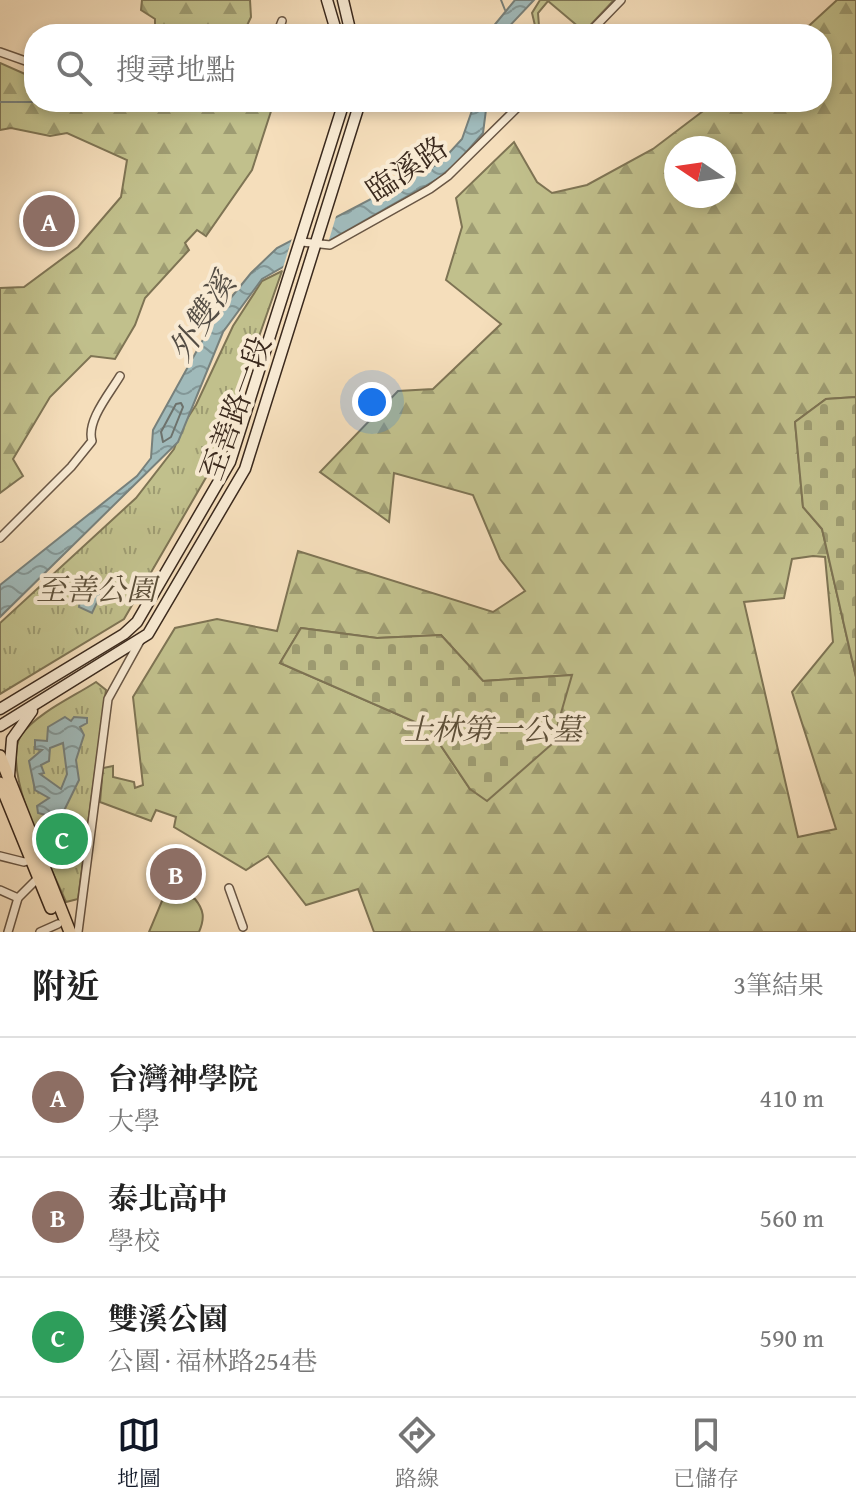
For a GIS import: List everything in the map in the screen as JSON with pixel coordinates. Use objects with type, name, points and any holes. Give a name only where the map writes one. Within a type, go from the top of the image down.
[{"type":"main road","points":[[327,0],[334,24]]},
{"type":"main road","points":[[343,0],[349,24]]},
{"type":"main road","name":"至善路一段","points":[[0,709],[124,634],[140,618],[227,468],[296,261],[341,112]]},
{"type":"main road","name":"至善路一段","points":[[0,726],[142,639],[163,611],[245,469],[357,112]]},
{"type":"main road","points":[[0,701],[23,694]]},
{"type":"main road","points":[[38,704],[12,739],[4,782],[70,932]]},
{"type":"main road","points":[[0,756],[4,804],[60,928]]},
{"type":"street","points":[[598,24],[621,0]]},
{"type":"street","points":[[0,52],[24,60]]},
{"type":"street","name":"臨溪路","points":[[317,246],[335,243],[448,176],[513,112]]},
{"type":"street","points":[[302,242],[317,246]]},
{"type":"street","points":[[0,538],[71,467],[92,441],[90,434],[96,416],[120,376]]},
{"type":"street","points":[[78,932],[108,699],[116,680],[142,639]]},
{"type":"street","points":[[0,856],[24,862],[31,860]]},
{"type":"street","points":[[8,932],[18,898],[38,878]]},
{"type":"street","points":[[229,888],[245,930]]},
{"type":"street","points":[[0,890],[18,898]]},
{"type":"street","points":[[40,932],[60,928]]},
{"type":"green space","points":[[142,0],[250,0],[251,17],[248,24],[155,24],[155,19],[141,10]]},
{"type":"green space","points":[[540,0],[614,0],[591,24],[575,24],[548,1],[538,13],[539,24],[535,24],[532,13]]},
{"type":"green space","points":[[837,0],[856,0],[856,397],[826,399],[795,422],[803,507],[822,529],[856,677],[856,932],[374,932],[358,889],[306,905],[268,856],[246,870],[174,827],[176,817],[156,810],[151,821],[100,802],[103,768],[113,766],[113,777],[134,782],[135,788],[143,785],[133,697],[175,628],[217,619],[277,631],[298,551],[493,612],[525,591],[500,559],[473,495],[394,473],[389,522],[320,472],[398,391],[433,389],[501,324],[446,280],[462,227],[456,198],[514,142],[537,182],[552,193],[587,185],[664,141],[664,208],[736,208],[736,136],[670,136],[702,112],[832,112],[832,24],[811,24]],"holes":[[[825,557],[833,642],[792,692],[836,829],[798,837],[744,602],[784,598],[792,559]],[[301,628],[377,638],[441,635],[483,681],[571,675],[470,789],[429,728],[280,663]]]},
{"type":"green space","points":[[0,63],[24,74],[24,112],[271,112],[252,170],[206,236],[197,230],[185,243],[189,250],[145,298],[135,325],[115,359],[91,356],[50,397],[13,459],[23,476],[0,493],[0,288],[24,287],[78,247],[121,197],[127,160],[67,133],[50,136],[11,128],[0,130]]},
{"type":"green space","name":"至善公園","points":[[282,271],[215,462],[124,619],[0,694],[0,623],[136,498],[174,449],[233,326],[262,281]]},
{"type":"green space","points":[[856,397],[856,677],[822,529],[803,507],[795,422],[826,399]]},
{"type":"green space","name":"士林第一公墓","points":[[301,628],[377,638],[441,635],[483,681],[572,675],[552,744],[487,801],[470,789],[429,728],[280,663]]},
{"type":"green space","points":[[96,682],[106,690],[78,899],[66,902],[22,794],[16,751],[21,735],[36,720]]},
{"type":"green space","points":[[175,870],[181,872],[172,895],[195,899],[198,903],[203,914],[199,932],[149,932]]},
{"type":"water","points":[[515,0],[534,0],[511,24],[495,24]]},
{"type":"water","name":"外雙溪","points":[[471,112],[486,112],[483,133],[448,173],[262,279],[223,332],[178,442],[0,617],[0,585],[137,476],[151,458],[153,430],[216,316],[251,273],[277,248],[440,163],[462,139]]},
{"type":"water","points":[[90,581],[98,585],[101,594],[92,613],[79,607],[81,591]]},
{"type":"water","points":[[65,717],[71,721],[74,717],[87,718],[87,723],[80,727],[84,735],[76,760],[79,780],[59,821],[71,829],[61,840],[50,834],[46,838],[45,824],[54,817],[38,813],[37,806],[49,798],[35,790],[29,761],[42,750],[35,749],[35,740],[47,741],[48,727]],"holes":[[[63,743],[67,774],[61,789],[40,774],[44,773],[41,765],[49,761],[50,748]]]},
{"type":"pier","points":[[337,213],[329,240],[282,271],[293,235]]},
{"type":"waterway","points":[[501,0],[505,10]]},
{"type":"waterway","points":[[0,102],[24,102]]},
{"type":"waterway","points":[[386,177],[388,192]]},
{"type":"place","name":"台灣神學院","points":[[49,221]]},
{"type":"place","name":"雙溪公園","points":[[62,839]]},
{"type":"place","name":"泰北高中","points":[[176,874]]}]
